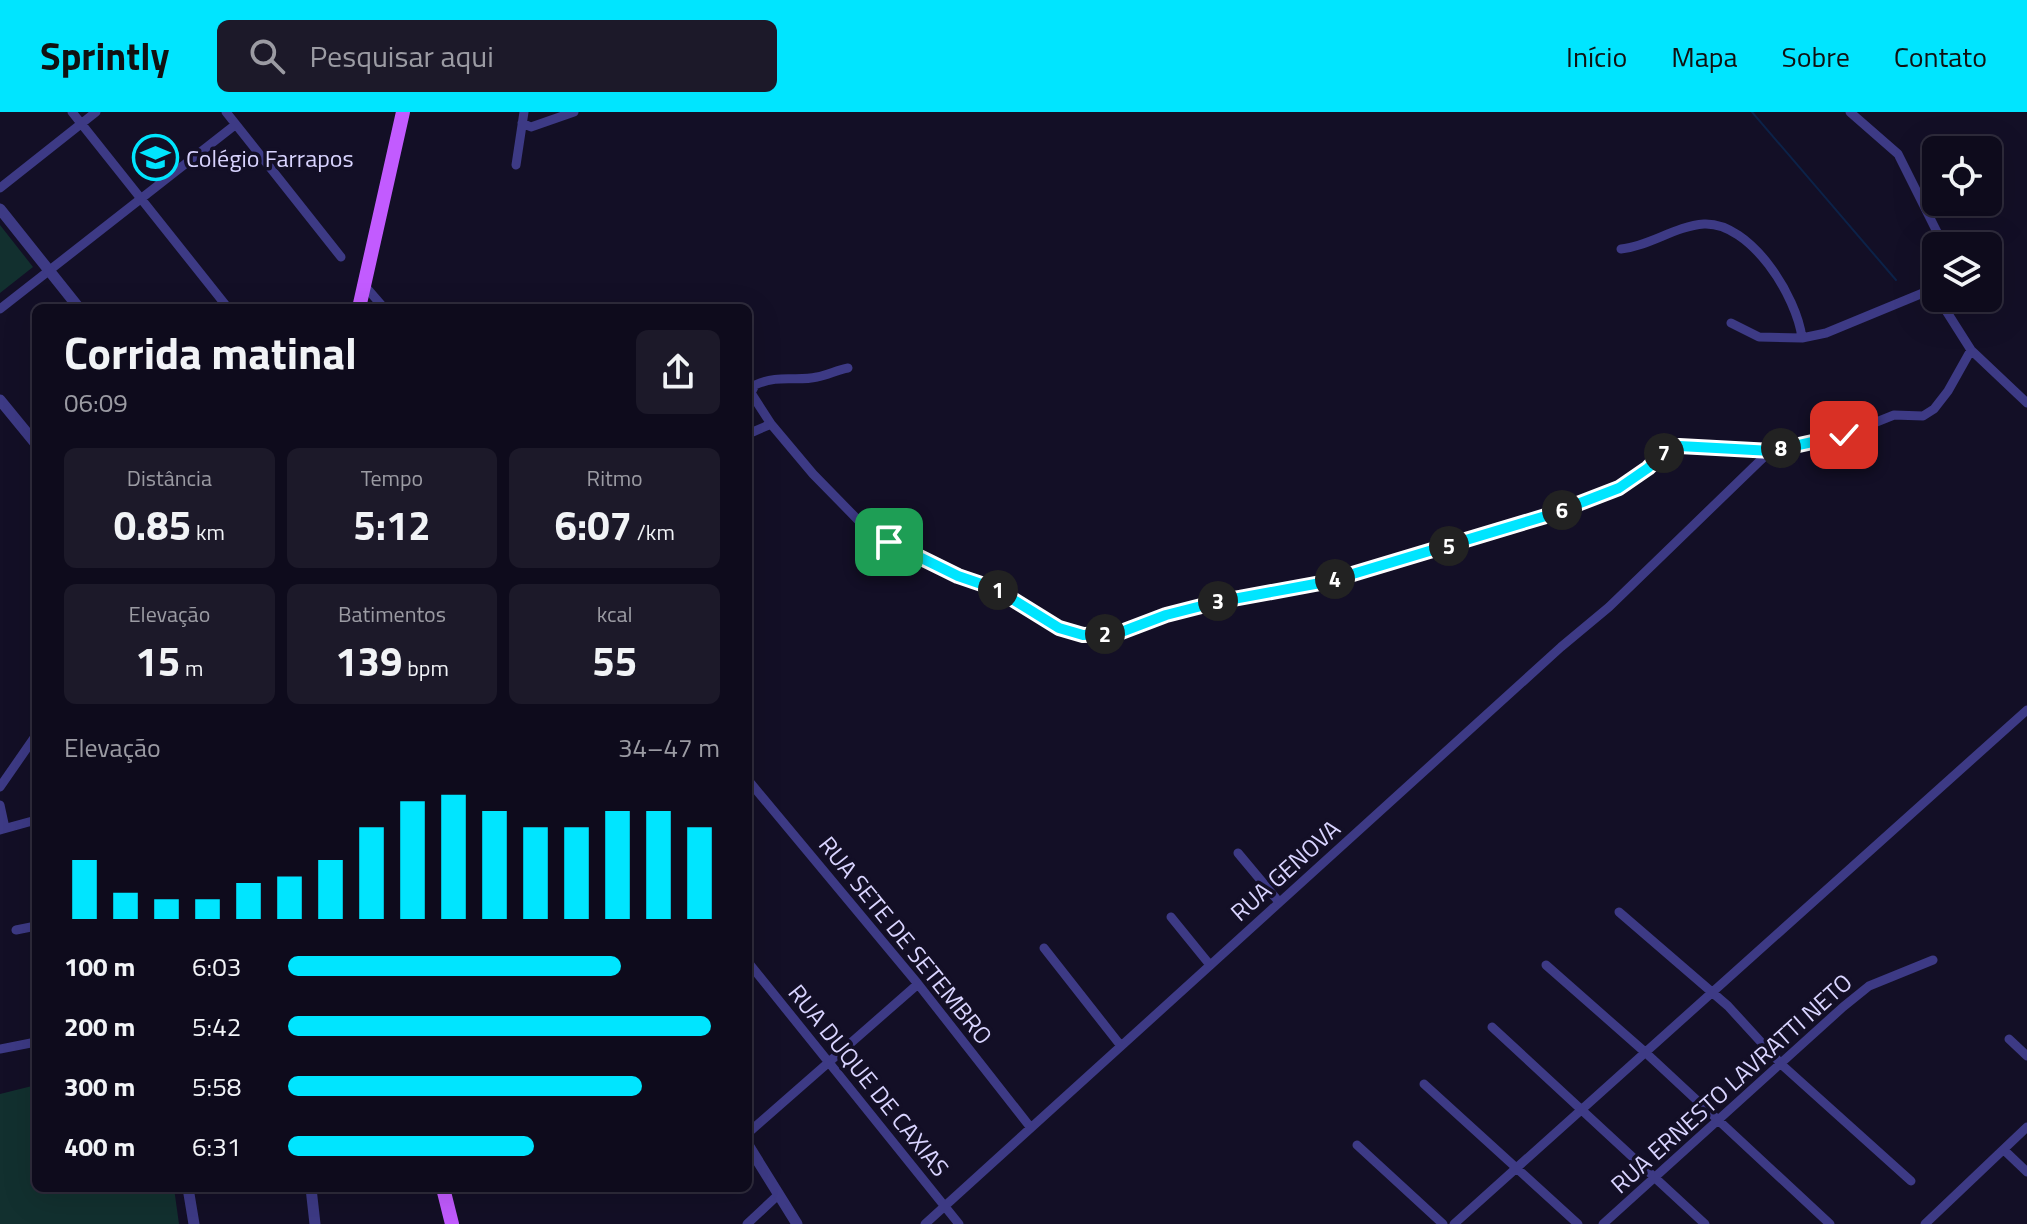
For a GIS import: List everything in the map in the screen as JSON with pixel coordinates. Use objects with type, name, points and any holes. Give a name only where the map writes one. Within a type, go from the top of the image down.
[{"type":"main road","points":[[360,304],[403,112]]},
{"type":"main road","points":[[444,1192],[452,1224]]},
{"type":"street","points":[[72,112],[225,304]]},
{"type":"street","points":[[0,188],[96,112]]},
{"type":"street","points":[[226,112],[341,257]]},
{"type":"street","points":[[516,165],[524,112]]},
{"type":"street","points":[[522,123],[531,127],[574,112]]},
{"type":"street","points":[[1850,112],[1898,154],[1937,232]]},
{"type":"street","points":[[0,309],[235,125]]},
{"type":"street","points":[[0,209],[76,304]]},
{"type":"street","points":[[1621,249],[1637,248],[1694,226],[1707,224],[1723,228],[1737,235],[1773,269],[1800,323],[1802,338]]},
{"type":"street","points":[[364,285],[379,304]]},
{"type":"street","points":[[1731,323],[1759,337],[1802,338],[1826,333],[1922,296]]},
{"type":"street","points":[[1948,312],[1971,350],[2027,403]]},
{"type":"street","points":[[752,396],[813,474],[859,521],[889,542],[958,576],[996,589],[1059,628],[1083,635],[1116,634],[1166,615],[1217,602],[1326,582],[1549,515],[1619,488],[1648,468],[1663,453],[1679,446],[1772,451],[1844,435],[1894,415],[1923,416],[1934,409],[1948,391],[1971,350]]},
{"type":"street","points":[[752,391],[755,385],[766,380],[818,377],[829,371],[848,368]]},
{"type":"street","points":[[0,400],[32,439]]},
{"type":"street","points":[[752,432],[771,424]]},
{"type":"street","name":"RUA GENOVA","points":[[925,1224],[1672,548],[1772,451]]},
{"type":"street","points":[[1454,1224],[2027,710]]},
{"type":"street","points":[[0,787],[32,742]]},
{"type":"street","name":"RUA SETE DE SETEMBRO","points":[[752,785],[918,984],[1031,1128]]},
{"type":"street","points":[[0,805],[2,829],[32,821]]},
{"type":"street","points":[[1238,853],[1279,902]]},
{"type":"street","points":[[1619,912],[1709,993],[1728,1006],[1782,1065],[1911,1181]]},
{"type":"street","points":[[1171,917],[1210,965]]},
{"type":"street","points":[[16,930],[32,927]]},
{"type":"street","points":[[1044,948],[1121,1046]]},
{"type":"street","name":"RUA ERNESTO LAVRATTI NETO","points":[[1603,1224],[1869,986],[1933,960]]},
{"type":"street","points":[[1546,965],[1830,1224]]},
{"type":"street","name":"RUA DUQUE DE CAXIAS","points":[[752,967],[959,1224]]},
{"type":"street","points":[[752,1130],[918,984]]},
{"type":"street","points":[[1492,1027],[1705,1224]]},
{"type":"street","points":[[2009,1039],[2027,1056]]},
{"type":"street","points":[[0,1049],[32,1043]]},
{"type":"street","points":[[1424,1084],[1578,1224]]},
{"type":"street","points":[[1925,1224],[2027,1127]]},
{"type":"street","points":[[1357,1145],[1443,1224]]},
{"type":"street","points":[[2004,1150],[2027,1172]]},
{"type":"street","points":[[752,1152],[797,1224]]},
{"type":"street","points":[[189,1192],[194,1224]]},
{"type":"street","points":[[311,1192],[315,1224]]},
{"type":"street","points":[[747,1224],[778,1195]]},
{"type":"green space","points":[[0,225],[33,267],[0,293]]},
{"type":"green space","points":[[32,1086],[32,1192],[175,1192],[179,1224],[0,1224],[0,1094]]},
{"type":"waterway","points":[[1752,112],[1896,280]]},
{"type":"place","name":"Colégio Farrapos","points":[[155,158]]},
{"type":"route","points":[[889,542],[958,576],[996,589],[1059,628],[1083,635],[1116,634],[1166,615],[1217,602],[1326,582],[1549,515],[1619,488],[1648,468],[1663,453],[1679,446],[1772,451],[1844,435]]}]
